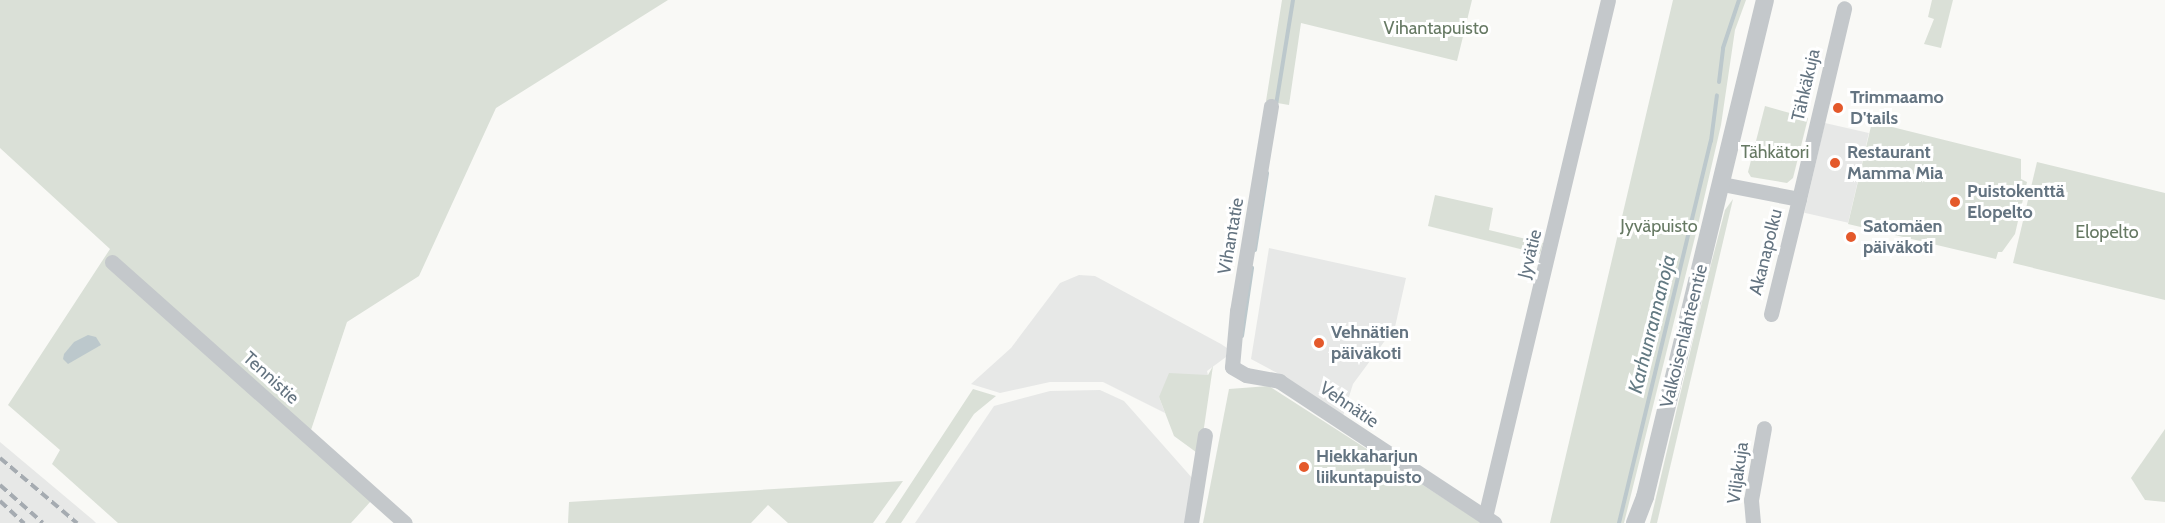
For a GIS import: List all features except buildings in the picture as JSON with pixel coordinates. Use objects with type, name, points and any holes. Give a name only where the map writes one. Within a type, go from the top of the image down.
[{"type":"street","name":"Jyvätie","points":[[1489,520],[1608,0]]},
{"type":"street","name":"Valkoisenlähteentie","points":[[1635,523],[1645,498],[1765,0]]},
{"type":"street","name":"Tähkäkuja","points":[[1799,199],[1844,8]]},
{"type":"street","name":"Vihantatie","points":[[1237,371],[1231,362],[1271,106]]},
{"type":"street","points":[[1722,184],[1799,199]]},
{"type":"street","name":"Akanapolku","points":[[1771,314],[1799,199]]},
{"type":"street","name":"Tennistie","points":[[112,262],[405,523]]},
{"type":"street","name":"Vehnätie","points":[[1237,371],[1279,381],[1489,520]]},
{"type":"street","name":"Viljakuja","points":[[1753,523],[1751,501],[1764,428]]},
{"type":"street","points":[[1191,523],[1205,435]]},
{"type":"street","name":"Valkoisenlähteentie","points":[[1643,523],[1645,498]]},
{"type":"shaded area","points":[[1825,123],[1869,133],[1848,223],[1804,213]]},
{"type":"shaded area","name":"Vehnätien päiväkoti","points":[[1269,248],[1406,278],[1395,327],[1353,384],[1342,419],[1281,375],[1251,359]]},
{"type":"shaded area","points":[[1079,275],[1095,276],[1221,344],[1227,348],[1226,357],[1207,371],[1208,375],[1159,397],[1165,413],[1103,382],[1050,382],[1000,393],[971,384],[1011,348],[1060,283]]},
{"type":"shaded area","points":[[88,335],[96,337],[101,345],[68,364],[63,359],[64,354],[74,342]]},
{"type":"shaded area","points":[[1100,390],[1124,401],[1193,479],[1186,523],[915,523],[994,406],[1050,391]]},
{"type":"shaded area","points":[[0,442],[93,520],[96,523],[0,523]]},
{"type":"green space","points":[[0,0],[668,0],[496,108],[419,276],[347,322],[307,442],[371,501],[351,523],[118,523],[52,464],[60,450],[8,405],[110,249],[0,148]]},
{"type":"green space","name":"Vihantapuisto","points":[[1282,0],[1472,0],[1457,61],[1301,23],[1289,105],[1266,101]]},
{"type":"green space","name":"Jyväpuisto","points":[[1673,0],[1746,0],[1735,30],[1721,125],[1697,229],[1624,523],[1550,523]]},
{"type":"green space","points":[[1932,0],[1953,0],[1941,48],[1924,44],[1934,19],[1928,17]]},
{"type":"green space","name":"Tähkätori","points":[[1765,106],[1808,118],[1793,178],[1787,183],[1751,177],[1748,172]]},
{"type":"green space","points":[[1872,122],[2021,159],[2021,179],[2027,182],[2015,234],[2002,252],[1998,252],[1996,259],[1848,224]]},
{"type":"green space","name":"Elopelto","points":[[2037,162],[2165,193],[2165,300],[2013,263]]},
{"type":"green space","points":[[1435,195],[1493,208],[1489,230],[1543,243],[1540,254],[1428,226]]},
{"type":"green space","points":[[1733,199],[1657,523],[1650,523],[1709,272],[1725,210]]},
{"type":"green space","points":[[1213,366],[1200,455],[1174,436],[1159,397],[1169,373],[1208,375]]},
{"type":"green space","name":"Hiekkaharjun liikuntapuisto","points":[[1269,386],[1482,523],[1203,523],[1229,389]]},
{"type":"green space","points":[[973,389],[996,396],[974,414],[901,523],[885,523]]},
{"type":"green space","points":[[2165,429],[2165,502],[2145,500],[2131,478]]},
{"type":"green space","points":[[903,481],[873,523],[788,523],[768,505],[751,523],[568,523],[569,502]]},
{"type":"waterway","points":[[1276,105],[1293,0]]},
{"type":"waterway","name":"Karhunrannanoja","points":[[1719,82],[1723,48],[1739,0]]},
{"type":"waterway","name":"Karhunrannanoja","points":[[1619,523],[1711,141],[1717,95]]},
{"type":"waterway","points":[[1255,250],[1267,173]]},
{"type":"waterway","points":[[1242,336],[1252,268]]},
{"type":"railway","points":[[0,458],[77,523]]},
{"type":"railway","points":[[0,485],[43,523]]},
{"type":"railway","points":[[0,501],[24,523]]},
{"type":"place","name":"Trimmaamo D'tails","points":[[1838,108]]},
{"type":"place","name":"Restaurant Mamma Mia","points":[[1835,163]]},
{"type":"place","name":"Puistokenttä Elopelto","points":[[1955,202]]},
{"type":"place","name":"Satomäen päiväkoti","points":[[1851,237]]},
{"type":"place","name":"Vehnätien päiväkoti","points":[[1319,343]]},
{"type":"place","name":"Hiekkaharjun liikuntapuisto","points":[[1304,467]]}]
